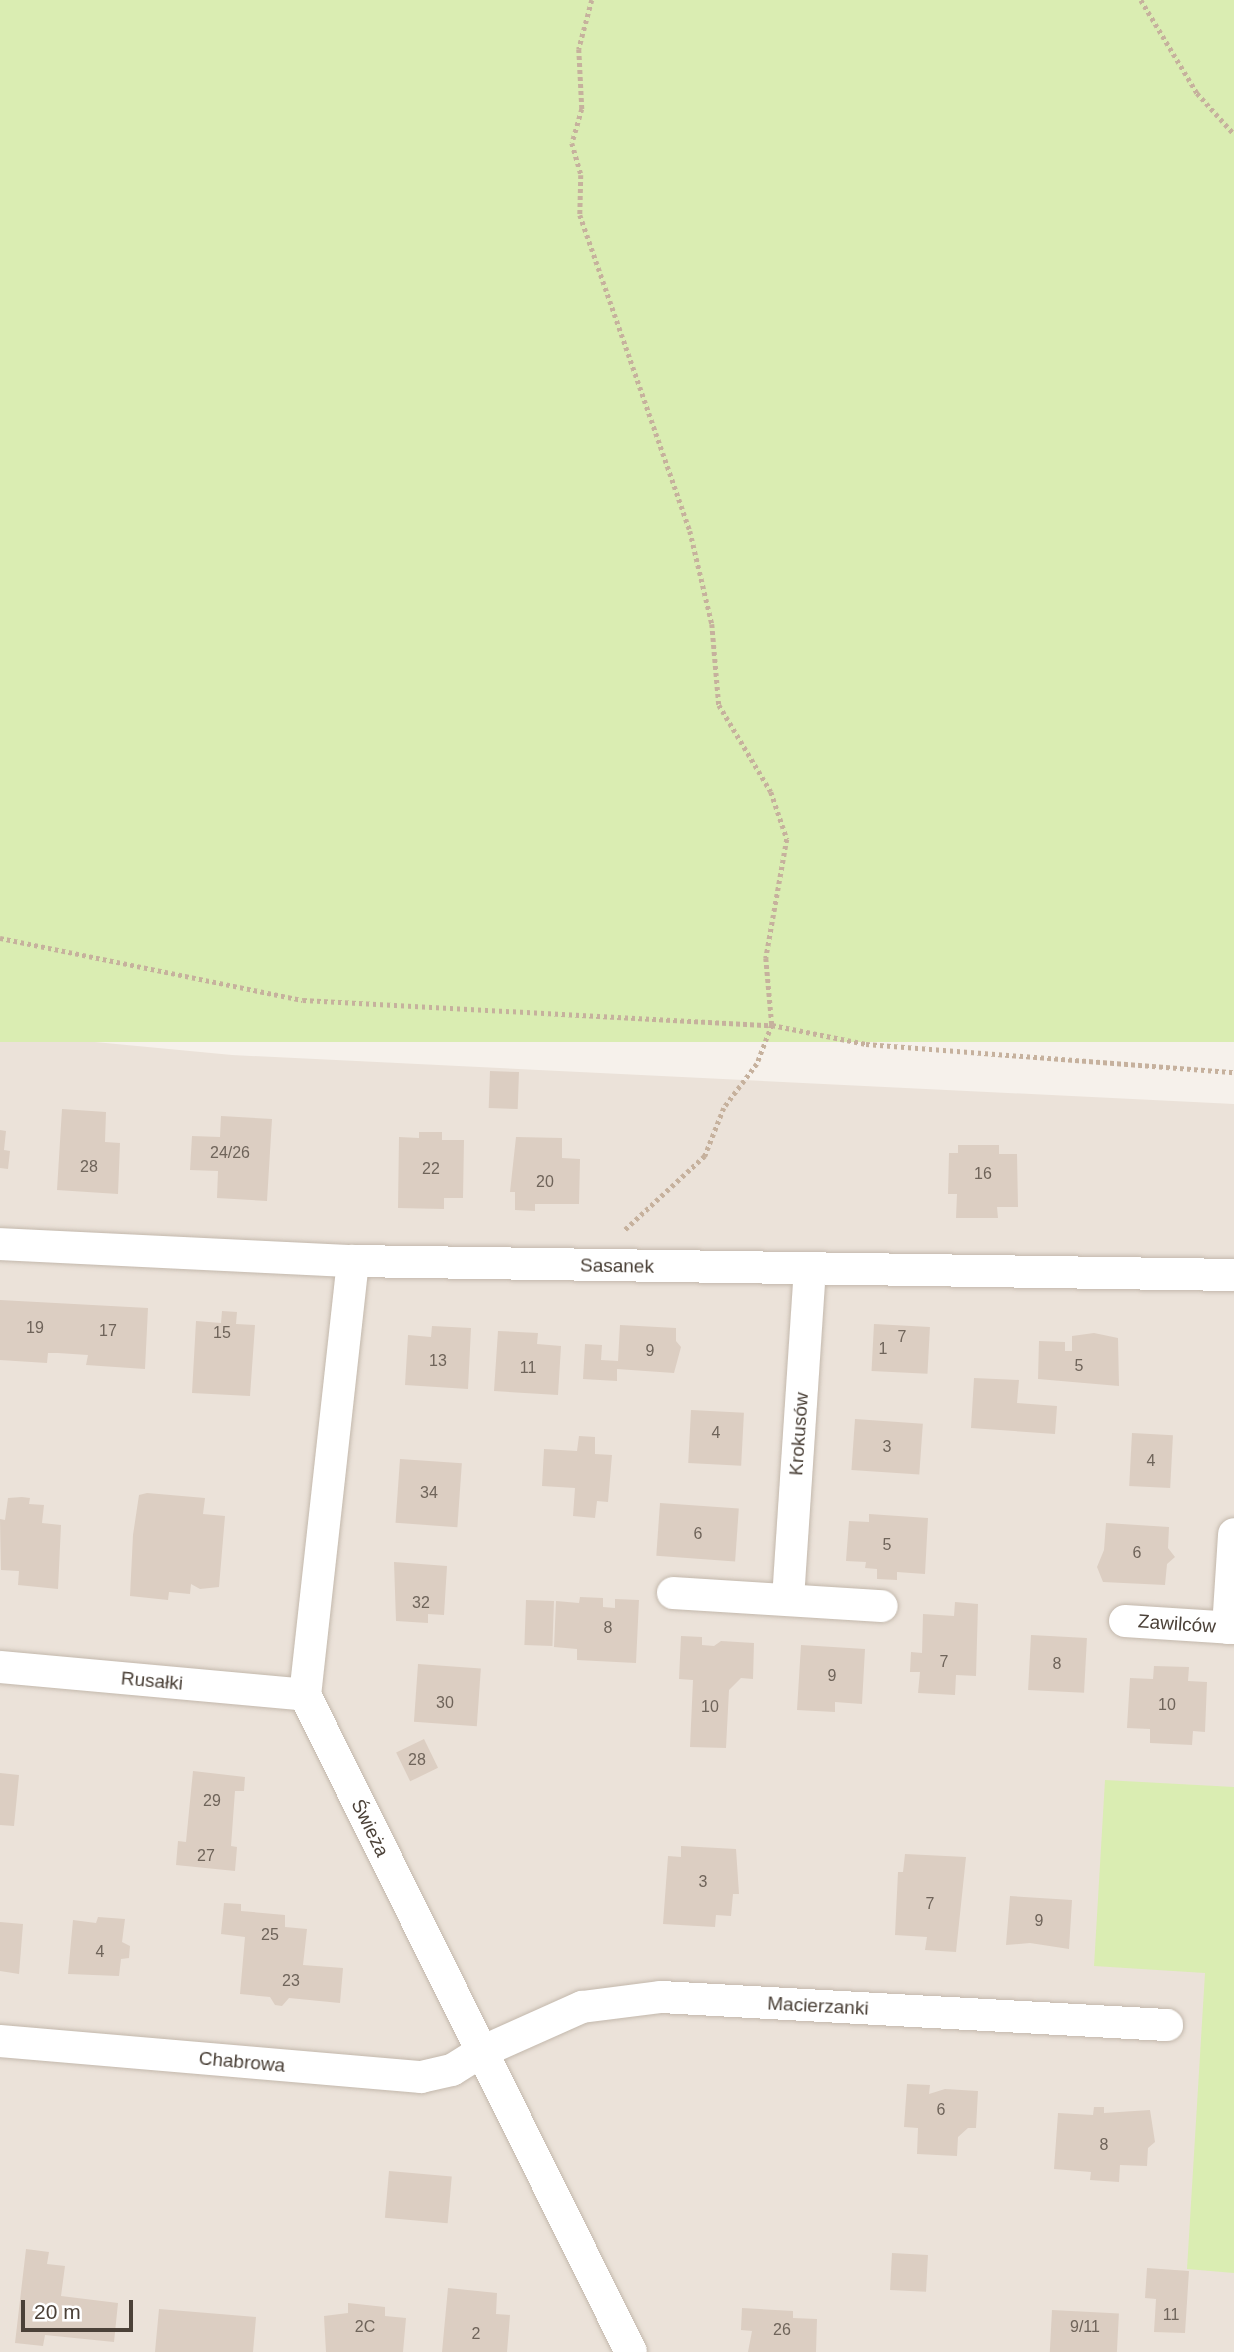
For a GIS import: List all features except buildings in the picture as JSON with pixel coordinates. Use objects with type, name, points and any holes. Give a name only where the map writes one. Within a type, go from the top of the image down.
[{"type":"street","name":"Sasanek","points":[[0,1244],[353,1261],[1234,1275]]},
{"type":"street","points":[[305,1695],[353,1261]]},
{"type":"street","name":"Krokusów","points":[[788,1599],[810,1270]]},
{"type":"street","name":"Zawilców","points":[[1125,1620],[1231,1628],[1234,1534]]},
{"type":"street","points":[[673,1593],[882,1606]]},
{"type":"street","name":"Rusałki","points":[[0,1667],[305,1695]]},
{"type":"street","name":"Świeża","points":[[305,1695],[479,2053],[582,2248],[631,2352]]},
{"type":"street","name":"Macierzanki","points":[[479,2053],[582,2007],[662,1997],[1167,2025]]},
{"type":"street","name":"Chabrowa","points":[[0,2041],[421,2077],[452,2070],[479,2053]]},
{"type":"path","points":[[592,0],[579,50],[582,109],[572,144],[581,175],[580,215],[690,531],[712,624],[719,705],[771,792],[788,839],[766,958],[772,1025],[757,1064],[724,1108],[705,1156],[623,1232],[618,1266]]},
{"type":"path","points":[[1141,0],[1196,93],[1234,135]]},
{"type":"path","points":[[0,938],[303,1000],[772,1025],[866,1044],[1234,1072]]},
{"type":"shaded area","points":[[0,1033],[232,1055],[1234,1104],[1234,2352],[0,2352]]},
{"type":"green space","points":[[0,0],[1234,0],[1234,1042],[0,1042]]},
{"type":"green space","points":[[1105,1780],[1234,1787],[1234,2273],[1187,2269],[1205,1973],[1094,1966]]}]
